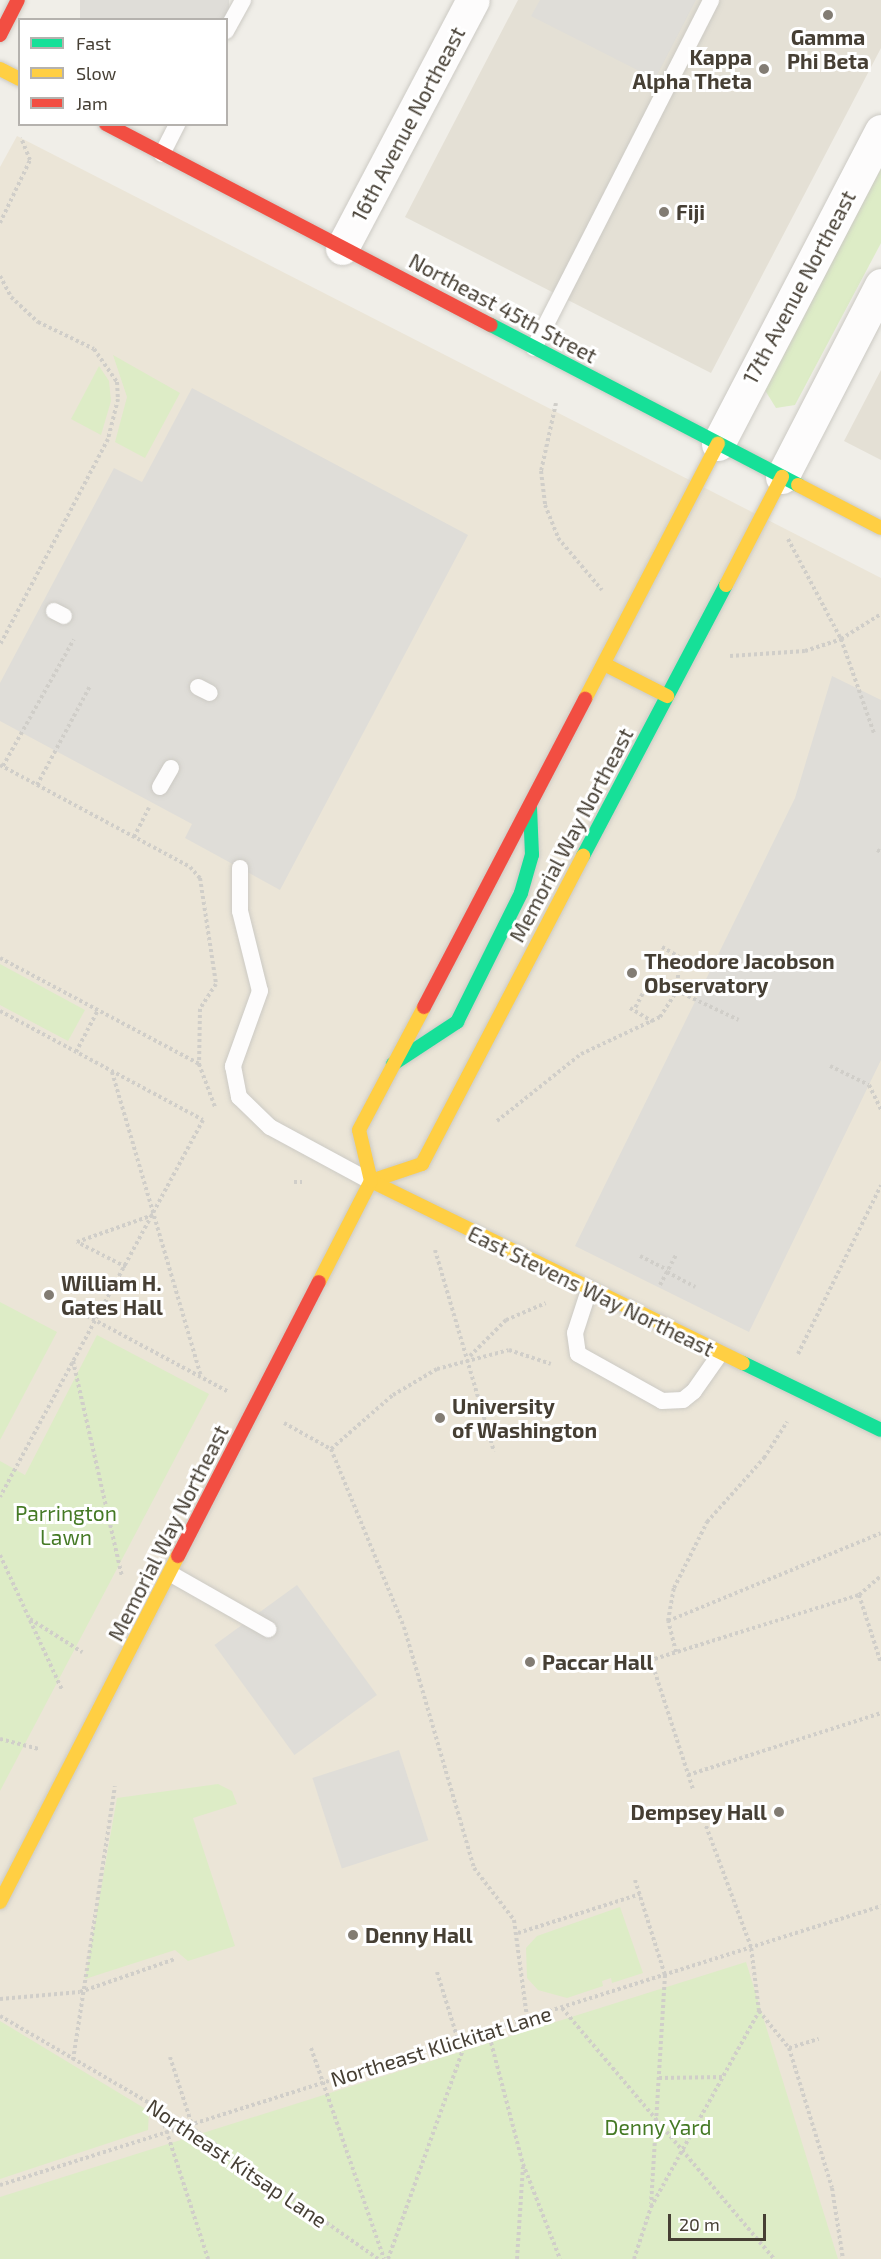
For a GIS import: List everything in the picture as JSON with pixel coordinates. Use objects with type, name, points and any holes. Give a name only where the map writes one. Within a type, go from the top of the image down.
[{"type":"street","points":[[0,35],[18,0]]},
{"type":"street","name":"16th Avenue Northeast","points":[[342,248],[473,0]]},
{"type":"street","points":[[0,69],[18,78]]},
{"type":"street","name":"Northeast 45th Street","points":[[110,126],[881,528]]},
{"type":"street","name":"17th Avenue Northeast","points":[[718,444],[881,130]]},
{"type":"street","points":[[782,477],[881,285]]},
{"type":"street","points":[[371,1182],[359,1130],[718,444]]},
{"type":"street","name":"Memorial Way Northeast","points":[[0,1902],[371,1182],[422,1164],[782,477]]},
{"type":"street","points":[[604,664],[667,696]]},
{"type":"street","points":[[393,1064],[457,1022],[521,893],[532,855],[530,805]]},
{"type":"street","name":"East Stevens Way Northeast","points":[[371,1182],[720,1354],[881,1430]]},
{"type":"lane","points":[[228,27],[243,0]]},
{"type":"lane","points":[[534,348],[711,0]]},
{"type":"lane","points":[[162,154],[176,126]]},
{"type":"lane","points":[[156,795],[171,768]]},
{"type":"lane","name":"East Stevens Way Northeast","points":[[240,868],[237,889],[261,991],[236,1055],[234,1084],[246,1106],[304,1146],[371,1182]]},
{"type":"lane","points":[[589,1290],[575,1333],[578,1354],[662,1401],[683,1400],[694,1391],[720,1354]]},
{"type":"lane","points":[[171,1574],[268,1629]]},
{"type":"path","points":[[0,223],[30,160],[21,138]]},
{"type":"path","points":[[0,276],[10,297],[38,322],[94,349],[117,382],[118,399],[108,439],[0,645]]},
{"type":"path","points":[[556,403],[541,471],[545,505],[558,538],[602,590]]},
{"type":"path","points":[[788,539],[841,639],[874,733]]},
{"type":"path","points":[[730,656],[767,657],[841,639],[881,614]]},
{"type":"path","points":[[76,634],[1,766],[190,867],[204,885],[216,984],[200,1009],[199,1064],[217,1111]]},
{"type":"path","points":[[37,785],[90,686]]},
{"type":"path","points":[[134,837],[156,795]]},
{"type":"path","points":[[497,1121],[581,1054],[653,1022],[677,991],[679,957],[662,947]]},
{"type":"path","points":[[0,958],[199,1064]]},
{"type":"path","points":[[653,1022],[632,1009],[651,978],[739,1020]]},
{"type":"path","points":[[0,1011],[202,1119],[126,1268],[73,1360],[0,1497]]},
{"type":"path","points":[[76,1052],[98,1011]]},
{"type":"path","points":[[830,1066],[869,1085],[881,1110]]},
{"type":"path","points":[[112,1071],[201,1377]]},
{"type":"path","points":[[294,1182],[302,1182]]},
{"type":"path","points":[[794,1363],[881,1185]]},
{"type":"path","points":[[126,1268],[77,1242],[153,1215]]},
{"type":"path","points":[[435,1250],[494,1452]]},
{"type":"path","points":[[657,1293],[675,1255]]},
{"type":"path","points":[[640,1256],[695,1287]]},
{"type":"path","points":[[468,1358],[506,1320],[555,1299]]},
{"type":"path","points":[[87,1316],[233,1394]]},
{"type":"path","points":[[331,1449],[393,1395],[468,1358],[509,1350],[551,1365]]},
{"type":"path","points":[[73,1360],[122,1576]]},
{"type":"path","points":[[676,1652],[668,1621],[674,1588],[707,1522],[764,1458],[791,1415]]},
{"type":"path","points":[[281,1421],[331,1449],[404,1626],[474,1868],[498,1893],[518,1933],[527,2018]]},
{"type":"path","points":[[668,1621],[881,1533]]},
{"type":"path","points":[[0,1555],[62,1690]]},
{"type":"path","points":[[632,1666],[860,1595],[881,1576]]},
{"type":"path","points":[[860,1595],[881,1663]]},
{"type":"path","points":[[29,1619],[82,1652]]},
{"type":"path","points":[[651,1660],[693,1789]]},
{"type":"path","points":[[688,1775],[881,1713]]},
{"type":"path","points":[[0,1739],[39,1749]]},
{"type":"path","points":[[73,2060],[80,1992],[115,1786]]},
{"type":"path","points":[[705,1823],[751,1947],[759,2011],[789,2048],[832,2188],[843,2259]]},
{"type":"path","points":[[635,1880],[664,1975],[651,2207]]},
{"type":"path","points":[[518,1933],[639,1894]]},
{"type":"path","name":"Northeast Klickitat Lane","points":[[0,2185],[881,1906]]},
{"type":"path","points":[[0,1999],[80,1992],[175,1959]]},
{"type":"path","points":[[437,1972],[458,2040]]},
{"type":"path","points":[[562,2008],[774,2259]]},
{"type":"path","points":[[634,2259],[651,2207],[725,2077],[759,2011]]},
{"type":"path","name":"Northeast Kitsap Lane","points":[[0,2016],[73,2060],[190,2125],[378,2259]]},
{"type":"path","points":[[488,2031],[523,2164],[560,2259]]},
{"type":"path","points":[[386,2259],[467,2038]]},
{"type":"path","points":[[789,2048],[819,2039]]},
{"type":"path","points":[[310,2048],[386,2259]]},
{"type":"path","points":[[170,2057],[190,2125]]},
{"type":"path","points":[[659,2078],[725,2077]]},
{"type":"path","points":[[159,2108],[208,2259]]},
{"type":"path","points":[[518,2259],[523,2164]]},
{"type":"shaded area","points":[[80,0],[229,0],[229,21],[228,18],[80,18]]},
{"type":"shaded area","points":[[518,0],[881,0],[881,48],[711,373],[405,217]]},
{"type":"shaded area","points":[[540,0],[696,0],[655,79],[531,16]]},
{"type":"shaded area","name":"University of Washington","points":[[17,136],[881,578],[881,2259],[0,2259],[0,167]]},
{"type":"shaded area","points":[[881,370],[881,460],[844,441]]},
{"type":"shaded area","points":[[192,388],[468,535],[280,890],[185,838],[192,824],[0,721],[0,683],[114,468],[142,482]]},
{"type":"shaded area","points":[[832,676],[881,700],[881,1060],[749,1332],[575,1246],[795,798]]},
{"type":"shaded area","points":[[297,1585],[377,1695],[294,1755],[214,1645]]},
{"type":"shaded area","points":[[399,1750],[428,1840],[342,1868],[312,1778]]},
{"type":"green space","points":[[881,162],[881,243],[795,405],[776,408],[763,387]]},
{"type":"green space","points":[[113,355],[180,393],[145,458],[115,442],[127,397]]},
{"type":"green space","points":[[99,366],[109,381],[111,401],[101,435],[71,419]]},
{"type":"green space","points":[[0,964],[85,1010],[68,1041],[0,1005]]},
{"type":"green space","points":[[0,1302],[57,1332],[0,1440]]},
{"type":"green space","name":"Parrington Lawn","points":[[97,1335],[209,1394],[0,1791],[0,1461],[25,1475]]},
{"type":"green space","points":[[218,1784],[232,1791],[237,1804],[193,1818],[235,1946],[188,1961],[175,1950],[85,1979],[117,1798]]},
{"type":"green space","points":[[620,1907],[643,1973],[612,1983],[611,1978],[602,1981],[603,1986],[567,1998],[538,1990],[527,1978],[526,1948],[537,1936]]},
{"type":"green space","name":"Denny Yard","points":[[746,1962],[838,2259],[0,2259],[0,2197]]},
{"type":"green space","points":[[0,2021],[149,2111],[148,2130],[0,2179]]},
{"type":"traffic: fast","points":[[491,325],[798,485]]},
{"type":"traffic: fast","points":[[583,856],[726,585]]},
{"type":"traffic: fast","points":[[393,1064],[457,1022],[521,893],[532,855],[530,807]]},
{"type":"traffic: fast","points":[[743,1363],[881,1430]]},
{"type":"traffic: slow","points":[[0,69],[18,78]]},
{"type":"traffic: slow","points":[[585,699],[718,444]]},
{"type":"traffic: slow","points":[[726,585],[782,477]]},
{"type":"traffic: slow","points":[[798,485],[881,528]]},
{"type":"traffic: slow","points":[[604,664],[667,696]]},
{"type":"traffic: slow","points":[[371,1181],[422,1164],[583,856]]},
{"type":"traffic: slow","points":[[319,1282],[371,1181],[359,1130],[424,1007]]},
{"type":"traffic: slow","points":[[371,1181],[743,1363]]},
{"type":"traffic: slow","points":[[0,1902],[178,1556]]},
{"type":"traffic: jam","points":[[0,35],[18,0]]},
{"type":"traffic: jam","points":[[110,126],[491,325]]},
{"type":"traffic: jam","points":[[424,1007],[585,699]]},
{"type":"traffic: jam","points":[[178,1556],[319,1282]]},
{"type":"place","name":"Gamma Phi Beta","points":[[828,15]]},
{"type":"place","name":"Kappa Alpha Theta","points":[[764,69]]},
{"type":"place","name":"Fiji","points":[[664,212]]},
{"type":"place","name":"Theodore Jacobson Observatory","points":[[632,973]]},
{"type":"place","name":"William H. Gates Hall","points":[[49,1295]]},
{"type":"place","name":"University of Washington","points":[[440,1418]]},
{"type":"place","name":"Paccar Hall","points":[[530,1662]]},
{"type":"place","name":"Dempsey Hall","points":[[779,1812]]},
{"type":"place","name":"Denny Hall","points":[[353,1935]]}]
